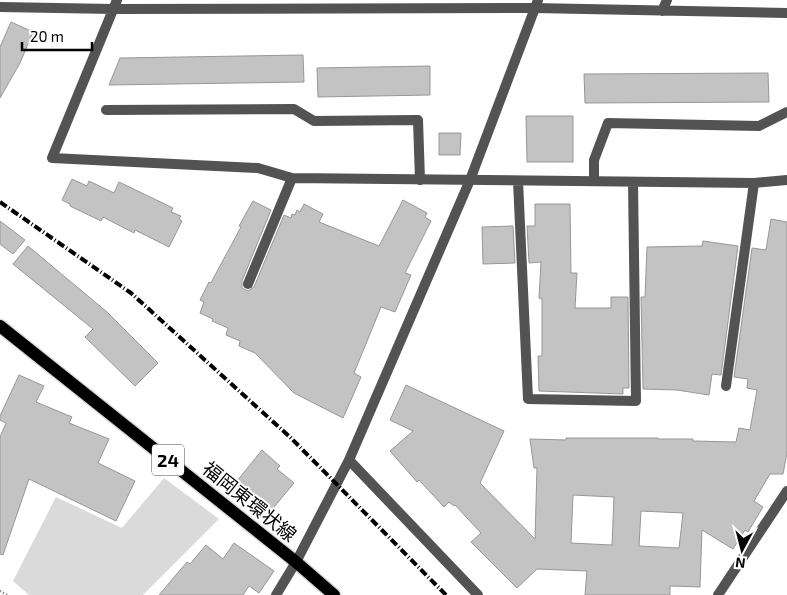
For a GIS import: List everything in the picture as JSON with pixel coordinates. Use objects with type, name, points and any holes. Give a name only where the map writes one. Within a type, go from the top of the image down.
[{"type":"main road","name":"福岡東環状線","points":[[0,326],[296,562],[334,595]]},
{"type":"street","points":[[662,11],[667,0]]},
{"type":"street","points":[[276,595],[296,562],[348,460],[470,180],[536,4]]},
{"type":"street","points":[[0,7],[536,4],[662,11],[787,13]]},
{"type":"street","points":[[115,5],[52,158],[258,168],[292,178],[754,183],[787,180]]},
{"type":"street","points":[[106,110],[294,110],[314,120],[418,120],[420,180]]},
{"type":"street","points":[[594,182],[594,160],[608,123],[759,126],[787,112]]},
{"type":"street","points":[[248,284],[292,178]]},
{"type":"street","points":[[518,181],[528,399],[636,401],[633,182]]},
{"type":"street","points":[[726,386],[754,183]]},
{"type":"street","points":[[348,460],[478,595]]},
{"type":"street","points":[[718,595],[787,491]]},
{"type":"path","points":[[0,591],[8,595]]},
{"type":"shaded area","points":[[164,478],[219,519],[143,595],[29,595],[13,581],[56,497],[122,528]]},
{"type":"building","points":[[11,22],[33,32],[20,63],[0,98],[0,47]]},
{"type":"building","points":[[303,55],[304,82],[109,85],[120,58]]},
{"type":"building","points":[[430,66],[430,95],[318,97],[317,68]]},
{"type":"building","points":[[768,73],[769,102],[585,103],[584,74]]},
{"type":"building","points":[[526,116],[573,116],[573,162],[527,162]]},
{"type":"building","points":[[439,133],[461,133],[460,155],[439,155]]},
{"type":"building","points":[[72,179],[87,186],[89,181],[114,193],[119,182],[173,208],[171,212],[181,216],[179,219],[182,221],[169,247],[135,230],[134,233],[103,217],[101,221],[70,206],[70,204],[62,200]]},
{"type":"building","points":[[403,200],[427,213],[425,217],[431,221],[405,273],[411,275],[395,312],[381,307],[354,373],[361,377],[343,418],[294,393],[255,353],[239,346],[240,341],[226,335],[228,328],[200,313],[204,302],[200,300],[241,227],[239,226],[253,201],[271,210],[242,281],[242,288],[248,291],[254,287],[284,215],[291,218],[292,214],[295,215],[297,210],[300,212],[304,204],[323,214],[319,222],[379,246]]},
{"type":"building","points":[[535,204],[570,204],[571,273],[577,273],[575,308],[611,308],[611,297],[628,297],[629,388],[623,388],[623,394],[539,391],[538,356],[542,356],[542,299],[539,298],[541,262],[529,263],[527,226],[535,226]]},
{"type":"building","points":[[771,219],[787,222],[787,453],[783,474],[770,474],[754,501],[763,507],[748,532],[745,530],[733,549],[702,530],[700,587],[670,586],[670,595],[585,595],[587,571],[537,569],[517,588],[471,542],[481,533],[455,505],[449,502],[444,507],[419,480],[417,482],[390,451],[413,431],[390,420],[406,385],[504,431],[480,483],[535,539],[537,468],[534,468],[530,439],[658,438],[736,442],[739,428],[750,430],[757,390],[747,388],[748,379],[734,377],[752,248],[766,250]],"holes":[[[573,495],[614,497],[612,545],[571,543]],[[641,511],[683,513],[679,548],[639,546]]]},
{"type":"building","points":[[0,221],[25,240],[13,254],[0,244]]},
{"type":"building","points":[[513,226],[515,263],[483,264],[482,227]]},
{"type":"building","points":[[703,241],[738,246],[721,375],[712,374],[709,395],[677,390],[643,389],[641,297],[645,297],[647,247],[702,246]]},
{"type":"building","points":[[28,246],[107,312],[158,363],[135,386],[85,337],[93,329],[13,264]]},
{"type":"building","points":[[19,375],[44,386],[36,402],[72,417],[69,423],[109,439],[98,463],[135,481],[116,521],[29,479],[3,555],[0,554],[0,437],[6,423],[0,420],[0,416]]},
{"type":"building","points":[[262,450],[280,466],[277,469],[294,483],[270,512],[238,485],[240,483],[237,481]]},
{"type":"building","points":[[234,543],[274,571],[259,593],[249,586],[243,595],[159,595],[187,562],[190,564],[206,545],[223,559]]},
{"type":"railway","points":[[0,202],[131,293],[291,438],[446,595]]}]
